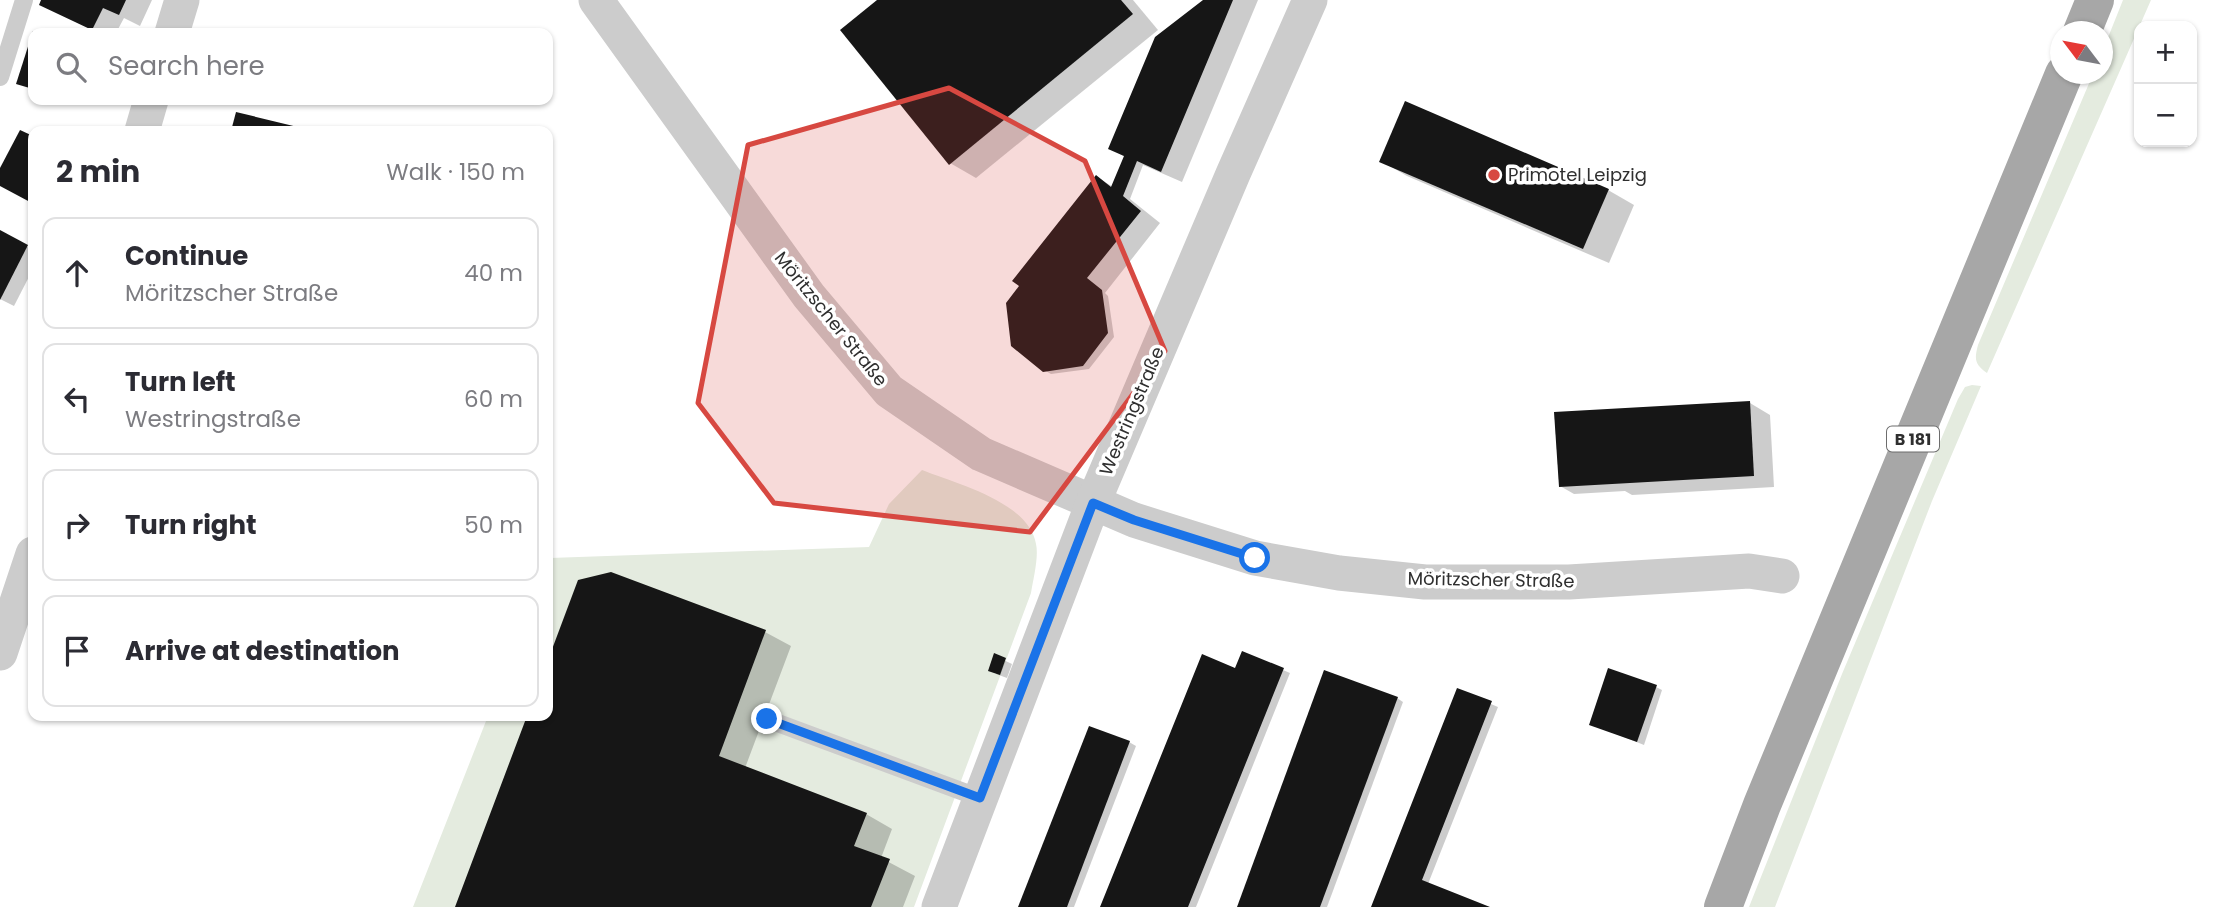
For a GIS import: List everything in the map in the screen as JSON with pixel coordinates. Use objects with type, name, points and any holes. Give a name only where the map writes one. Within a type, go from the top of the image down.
[{"type":"main road","points":[[2086,21],[2095,0]]},
{"type":"main road","name":"B 181","points":[[1723,907],[2060,84]]},
{"type":"street","points":[[174,28],[182,0]]},
{"type":"street","name":"Möritzscher Straße","points":[[596,0],[809,296],[889,391],[981,454],[1134,520],[1255,558],[1339,573],[1425,582],[1569,582],[1749,571],[1782,576]]},
{"type":"street","name":"Westringstraße","points":[[939,907],[1093,503],[1310,0]]},
{"type":"street","points":[[143,126],[150,105]]},
{"type":"street","points":[[0,653],[28,569]]},
{"type":"lane","points":[[0,77],[24,0]]},
{"type":"lane","points":[[767,719],[980,798]]},
{"type":"highlighted area","points":[[949,88],[1085,161],[1165,351],[1030,532],[774,503],[698,403],[748,145]]},
{"type":"shaded area","points":[[2123,0],[2151,0],[2142,21],[2134,21],[2134,39],[1987,373],[1977,361],[1978,345],[2089,84],[2113,84],[2113,25]]},
{"type":"shaded area","points":[[1981,386],[1932,501],[1775,907],[1749,907],[1842,674],[1958,399],[1965,387]]},
{"type":"shaded area","points":[[922,470],[972,488],[1006,506],[1031,529],[1037,555],[1031,593],[914,907],[413,907],[486,721],[553,721],[553,558],[869,547],[889,504]]},
{"type":"building","points":[[41,0],[126,0],[119,15],[103,8],[93,28],[39,5]]},
{"type":"building","points":[[877,0],[1121,0],[1133,14],[949,165],[840,30]]},
{"type":"building","points":[[1203,0],[1233,0],[1161,172],[1137,161],[1123,196],[1141,211],[1087,278],[1102,290],[1108,333],[1083,366],[1043,372],[1011,346],[1006,303],[1019,286],[1012,281],[1096,175],[1111,187],[1124,156],[1108,149],[1155,37]]},
{"type":"building","points":[[28,47],[28,88],[16,84]]},
{"type":"building","name":"Primotel Leipzig","points":[[1405,101],[1609,189],[1583,249],[1379,162]]},
{"type":"building","points":[[236,112],[294,126],[232,126]]},
{"type":"building","points":[[20,130],[28,134],[28,201],[0,186],[0,168]]},
{"type":"building","points":[[0,230],[28,245],[0,300]]},
{"type":"building","points":[[1750,401],[1754,476],[1559,487],[1554,412]]},
{"type":"building","points":[[611,572],[766,630],[719,756],[867,813],[854,846],[890,859],[871,907],[455,907],[525,721],[553,721],[553,647],[578,580]]},
{"type":"building","points":[[1242,651],[1284,668],[1188,907],[1100,907],[1202,654],[1235,668]]},
{"type":"building","points":[[994,653],[1006,658],[1000,675],[988,671]]},
{"type":"building","points":[[1608,668],[1657,685],[1637,742],[1589,725]]},
{"type":"building","points":[[1324,670],[1398,697],[1320,907],[1237,907]]},
{"type":"building","points":[[1457,688],[1492,701],[1422,880],[1490,907],[1371,907]]},
{"type":"building","points":[[1089,726],[1130,741],[1067,907],[1018,907]]},
{"type":"place","name":"Primotel Leipzig","points":[[1494,175]]},
{"type":"route","points":[[767,719],[980,798],[1093,503],[1134,520],[1255,558]]}]
